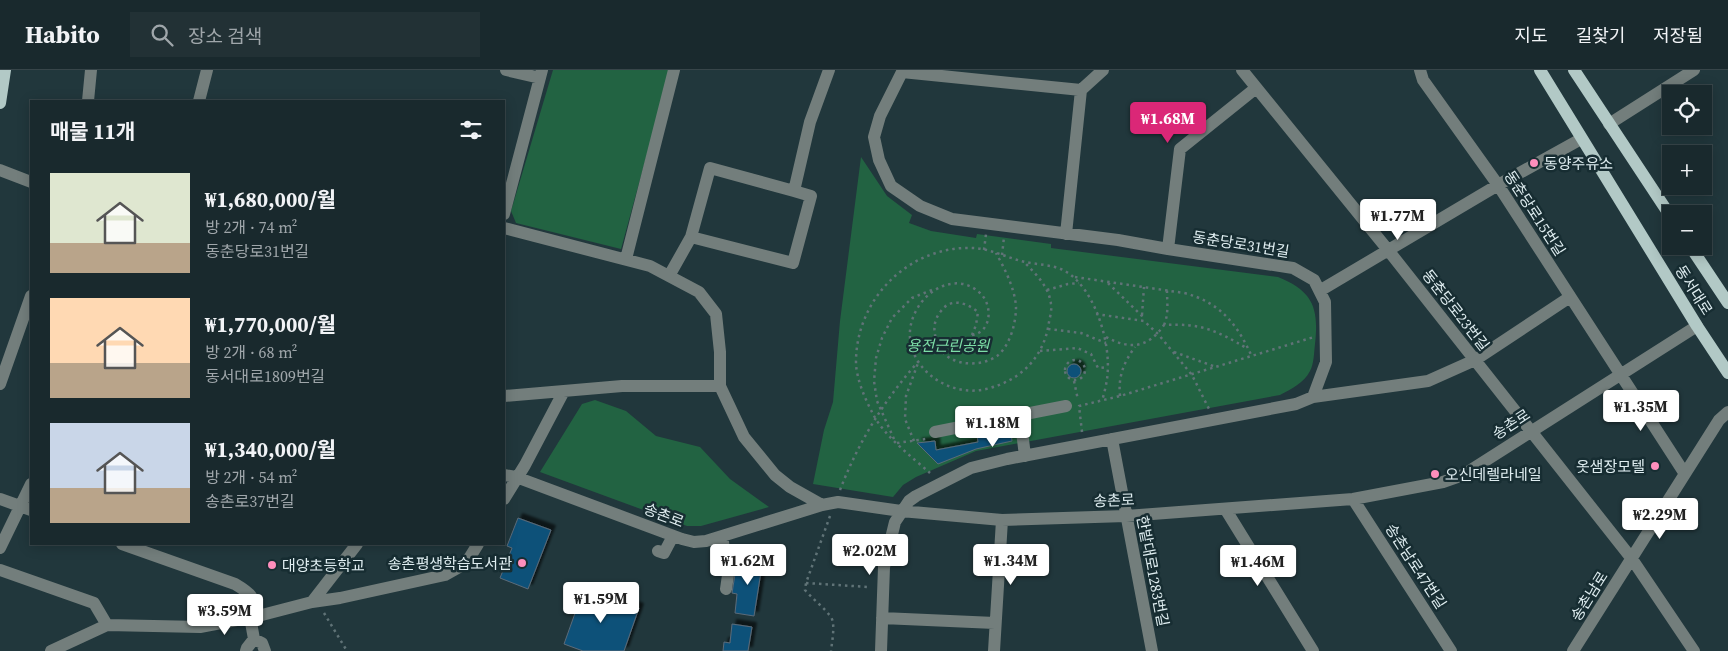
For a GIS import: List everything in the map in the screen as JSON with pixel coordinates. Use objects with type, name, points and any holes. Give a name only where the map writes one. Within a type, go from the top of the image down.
[{"type":"main road","points":[[0,103],[5,70]]},
{"type":"main road","name":"동서대로","points":[[1540,70],[1697,326],[1728,373]]},
{"type":"main road","points":[[1574,70],[1663,205]]},
{"type":"main road","name":"동서대로","points":[[1696,255],[1728,304]]},
{"type":"street","points":[[88,100],[91,70]]},
{"type":"street","points":[[199,100],[207,70]]},
{"type":"street","points":[[505,210],[541,74],[506,70]]},
{"type":"street","points":[[626,259],[674,70]]},
{"type":"street","points":[[794,191],[810,122],[829,70]]},
{"type":"street","points":[[1066,234],[1081,90],[1103,70]]},
{"type":"street","name":"동춘당로23번길","points":[[1242,70],[1388,250],[1530,430]]},
{"type":"street","name":"동춘당로15번길","points":[[1420,70],[1423,80],[1498,185],[1685,474]]},
{"type":"street","points":[[1610,124],[1694,70]]},
{"type":"street","points":[[903,71],[1081,90]]},
{"type":"street","name":"동춘당로31번길","points":[[903,71],[880,116],[874,137],[879,160],[891,186],[920,206],[952,218],[1118,240],[1293,268],[1314,280],[1321,290]]},
{"type":"street","points":[[1168,249],[1180,149],[1256,88]]},
{"type":"street","points":[[1313,397],[1326,362],[1325,302],[1321,290],[1581,138]]},
{"type":"street","points":[[669,276],[691,237],[710,168],[811,196],[793,263],[691,237]]},
{"type":"street","points":[[0,170],[30,182]]},
{"type":"street","points":[[505,228],[650,266],[699,292],[716,314],[720,352],[720,386],[744,437],[775,475],[790,487],[822,505]]},
{"type":"street","points":[[881,651],[884,567],[895,522],[909,501],[916,496],[971,468],[1296,404],[1313,397],[1428,381],[1475,360],[1570,297]]},
{"type":"street","points":[[0,384],[30,299]]},
{"type":"street","name":"송촌로","points":[[510,476],[694,542],[706,541],[822,505],[838,502],[901,511],[1002,520],[1126,516],[1353,499],[1443,482],[1463,475],[1530,430],[1697,326]]},
{"type":"street","points":[[505,396],[622,386],[720,386]]},
{"type":"street","points":[[505,495],[510,476],[525,465],[564,391]]},
{"type":"street","points":[[932,435],[1020,415],[1073,406]]},
{"type":"street","name":"송촌남로","points":[[1573,651],[1718,420],[1728,412]]},
{"type":"street","points":[[1020,415],[1026,456]]},
{"type":"street","points":[[1530,430],[1632,559],[1694,651]]},
{"type":"street","name":"한밭대로1283번길","points":[[1112,439],[1152,651]]},
{"type":"street","points":[[0,548],[26,508],[30,489]]},
{"type":"street","points":[[0,499],[26,508]]},
{"type":"street","name":"송촌남로47번길","points":[[1353,499],[1451,651]]},
{"type":"street","points":[[1226,510],[1313,651]]},
{"type":"street","points":[[994,651],[1002,520]]},
{"type":"street","points":[[658,551],[664,553],[673,536]]},
{"type":"street","points":[[722,536],[728,575],[726,589]]},
{"type":"street","points":[[129,545],[149,548],[245,590],[254,599],[254,638],[246,651]]},
{"type":"street","points":[[312,602],[356,545]]},
{"type":"street","points":[[50,651],[107,624],[200,627],[445,575],[461,566],[470,557],[477,545]]},
{"type":"street","points":[[0,570],[94,603],[107,624]]},
{"type":"street","points":[[882,618],[995,623]]},
{"type":"street","points":[[254,638],[262,643],[265,651]]},
{"type":"path","points":[[984,250],[986,232]]},
{"type":"path","points":[[1002,255],[1004,236]]},
{"type":"path","points":[[930,473],[896,444],[874,416],[863,393],[856,366],[857,347],[862,324],[872,302],[890,279],[907,265],[922,257],[936,252],[973,248],[1024,262],[1038,263],[1064,270],[1073,277],[1080,283],[1090,298],[1105,336],[1108,378],[1102,401]]},
{"type":"path","points":[[896,444],[878,401],[874,381],[876,358],[882,338],[892,318],[912,298],[948,284],[960,283],[969,286],[981,293],[987,305],[988,318],[985,330],[972,335],[978,312],[969,305],[956,302],[944,307],[937,317],[934,329],[937,343],[945,354],[956,361],[968,364],[981,362],[997,355],[1011,333],[1016,320],[1016,305],[1012,289],[996,253]]},
{"type":"path","points":[[938,288],[920,303],[914,313],[911,343],[918,362],[930,376],[948,386],[967,390],[983,390],[1004,384],[1026,370],[1040,352],[1048,329],[1051,303],[1047,290],[1024,262]]},
{"type":"path","points":[[1073,277],[1195,295],[1209,302],[1229,318],[1243,337],[1252,357]]},
{"type":"path","points":[[1107,282],[1142,316],[1173,351],[1192,375],[1209,410]]},
{"type":"path","points":[[1047,290],[1068,284],[1080,283]]},
{"type":"path","points":[[1142,316],[1144,287]]},
{"type":"path","points":[[1105,336],[1116,342],[1136,346],[1143,344],[1158,334],[1168,316],[1167,290]]},
{"type":"path","points":[[1096,314],[1144,320]]},
{"type":"path","points":[[1164,325],[1191,325],[1207,328],[1227,336],[1249,350]]},
{"type":"path","points":[[1048,329],[1081,333],[1106,343]]},
{"type":"path","points":[[1073,406],[1120,396],[1318,336]]},
{"type":"path","points":[[1120,396],[1120,376],[1123,364],[1136,346]]},
{"type":"path","points":[[1040,352],[1077,348],[1091,354],[1098,368],[1108,367]]},
{"type":"path","points":[[1173,351],[1217,367]]},
{"type":"path","points":[[1076,360],[1084,366],[1085,373],[1081,379],[1074,381],[1068,378],[1064,369],[1070,361],[1076,360]]},
{"type":"path","points":[[914,441],[905,419],[906,396],[918,362]]},
{"type":"path","points":[[843,483],[851,462],[864,438],[900,383],[918,362]]},
{"type":"path","points":[[1074,381],[1073,406],[1082,432]]},
{"type":"path","points":[[896,444],[932,435]]},
{"type":"path","points":[[823,532],[805,590],[814,601],[828,612],[834,621],[831,651]]},
{"type":"path","points":[[806,583],[868,587]]},
{"type":"path","points":[[324,614],[347,651]]},
{"type":"green space","points":[[553,70],[670,70],[621,249],[516,223],[511,211]]},
{"type":"green space","name":"용전근린공원","points":[[861,157],[887,196],[912,215],[909,223],[931,231],[976,238],[977,234],[1051,244],[1051,248],[1278,277],[1290,282],[1306,295],[1314,311],[1316,331],[1314,358],[1310,371],[1301,382],[1280,395],[976,451],[916,477],[903,485],[893,497],[813,484],[824,430],[833,402],[840,321]]},
{"type":"green space","points":[[595,400],[626,411],[656,436],[700,447],[730,479],[769,507],[701,526],[687,526],[540,472],[582,404]]},
{"type":"building","points":[[1074,364],[1079,366],[1081,371],[1079,376],[1074,378],[1069,376],[1067,371],[1069,366]]},
{"type":"building","points":[[1003,429],[1011,433],[1012,441],[976,449],[938,464],[917,443],[935,441],[936,450],[978,442],[977,435]]},
{"type":"building","name":"송촌평생학습도서관","points":[[518,518],[551,530],[528,589],[500,578],[512,548],[507,546]]},
{"type":"building","points":[[743,556],[763,559],[754,616],[735,613],[737,594],[732,593],[735,574],[740,575]]},
{"type":"building","points":[[584,588],[639,608],[624,651],[583,651],[564,644]]},
{"type":"building","points":[[732,624],[752,627],[748,651],[723,651],[724,642],[730,643]]},
{"type":"place","name":"동양주유소","points":[[1534,163]]},
{"type":"place","name":"옷샘장모텔","points":[[1655,466]]},
{"type":"place","name":"오신데렐라네일","points":[[1435,474]]},
{"type":"place","name":"송촌평생학습도서관","points":[[522,563]]},
{"type":"place","name":"대양초등학교","points":[[272,565]]}]
